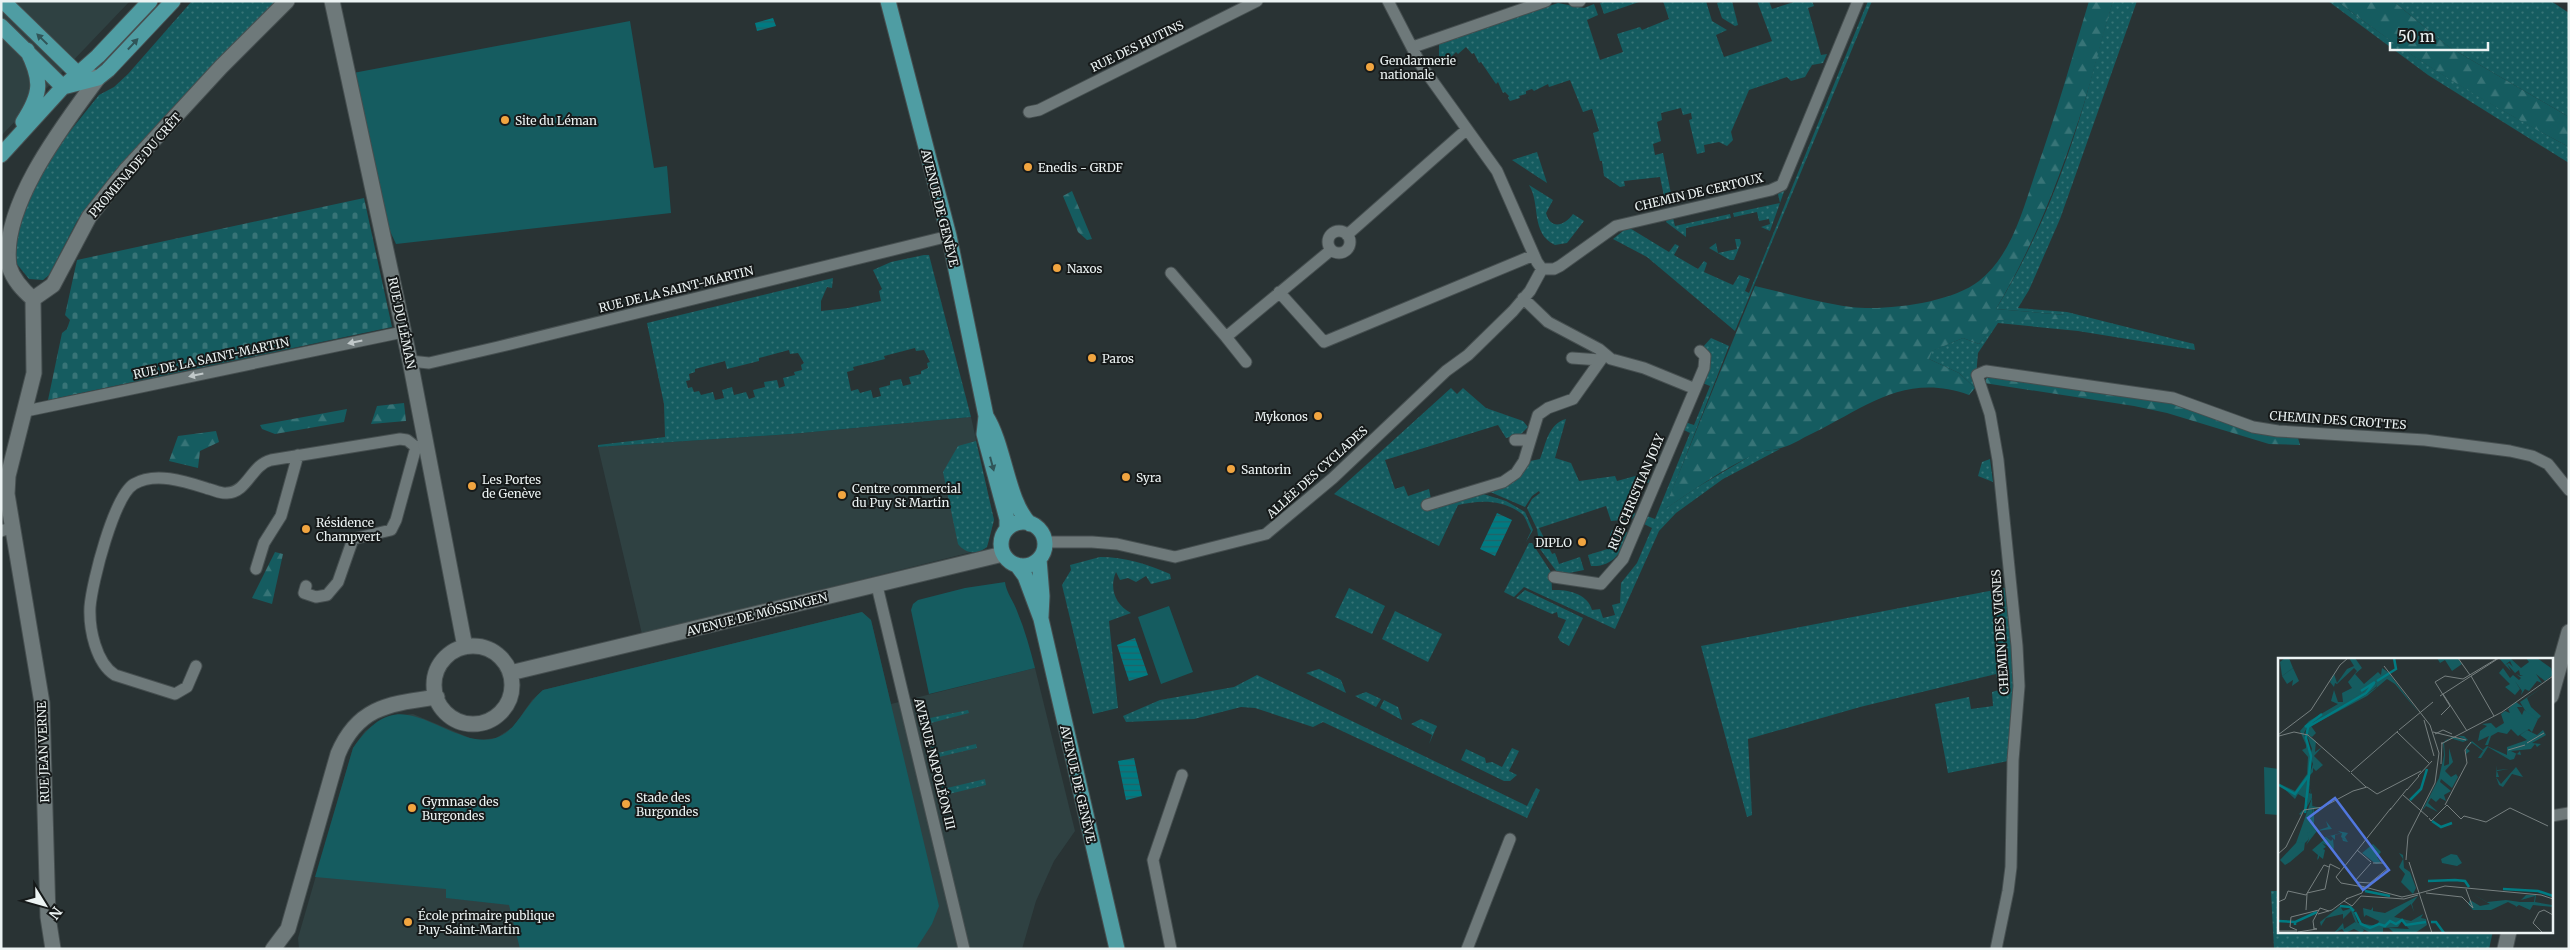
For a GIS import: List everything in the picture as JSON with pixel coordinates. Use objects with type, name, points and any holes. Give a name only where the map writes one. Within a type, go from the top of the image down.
[{"type":"main road","points":[[3,1],[77,73]]},
{"type":"main road","points":[[4,151],[63,87],[98,56],[150,1]]},
{"type":"main road","points":[[63,87],[98,78],[116,64],[173,1]]},
{"type":"main road","name":"AVENUE DE GENÈVE","points":[[888,1],[949,236],[986,416],[984,434],[1007,520],[1007,529]]},
{"type":"main road","points":[[1,26],[63,87]]},
{"type":"main road","points":[[4,151],[30,112],[38,90],[37,70],[27,50]]},
{"type":"main road","name":"AVENUE DE GENÈVE","points":[[986,416],[994,428],[1016,500],[1024,518],[1030,524]]},
{"type":"main road","points":[[1018,523],[1030,524],[1040,531],[1044,542],[1043,551],[1039,559],[1031,564],[1017,565],[1010,562],[1003,554],[1001,543],[1007,529],[1018,523]]},
{"type":"main road","name":"AVENUE DE GENÈVE","points":[[1039,559],[1042,596],[1041,619]]},
{"type":"main road","name":"AVENUE DE GENÈVE","points":[[1017,565],[1025,576],[1041,619],[1117,949]]},
{"type":"street","name":"PROMENADE DU CRÊT","points":[[33,299],[53,285],[89,217],[127,170],[221,67],[286,1]]},
{"type":"street","name":"RUE DU LÉMAN","points":[[332,1],[410,361],[421,446],[465,647]]},
{"type":"street","name":"RUE DES HUTINS","points":[[1029,112],[1039,110],[1257,1]]},
{"type":"street","points":[[1388,1],[1422,65],[1466,130],[1498,171],[1534,255],[1542,269]]},
{"type":"street","points":[[1412,47],[1546,1]]},
{"type":"street","points":[[1574,1],[1580,1]]},
{"type":"street","name":"CHEMIN DE CERTOUX","points":[[1542,269],[1554,269],[1560,266],[1616,226],[1772,190],[1782,185],[1858,1]]},
{"type":"street","points":[[6,530],[7,488],[26,411],[35,358],[33,299],[19,286],[9,266],[7,252],[9,230],[20,197],[38,162],[98,78],[77,73]]},
{"type":"street","points":[[63,87],[80,88],[83,98]]},
{"type":"street","points":[[1226,337],[1331,250],[1341,254],[1348,250],[1350,241],[1347,234],[1466,130]]},
{"type":"street","name":"RUE DE LA SAINT-MARTIN","points":[[410,361],[429,363],[486,350],[949,236]]},
{"type":"street","points":[[1279,292],[1324,342],[1534,255]]},
{"type":"street","name":"ALLÉE DES CYCLADES","points":[[1044,542],[1117,544],[1176,557],[1266,534],[1333,478],[1446,371],[1468,355],[1524,298],[1542,269]]},
{"type":"street","points":[[1171,273],[1246,362]]},
{"type":"street","points":[[1524,298],[1548,322],[1603,357],[1644,368],[1693,388]]},
{"type":"street","name":"RUE DE LA SAINT-MARTIN","points":[[26,411],[403,332]]},
{"type":"street","name":"RUE CHRISTIAN JOLY","points":[[1554,577],[1601,584],[1623,559],[1705,362],[1705,356],[1700,351]]},
{"type":"street","points":[[1572,358],[1603,357]]},
{"type":"street","points":[[1427,505],[1508,480],[1520,468],[1538,415],[1548,408],[1573,399],[1603,357]]},
{"type":"street","name":"CHEMIN DES CROTTES","points":[[1977,375],[1986,372],[2173,398],[2253,427],[2278,431],[2426,440],[2510,451],[2532,456],[2548,464],[2569,490]]},
{"type":"street","name":"CHEMIN DES VIGNES","points":[[1977,375],[1990,414],[1998,460],[2019,669],[2011,867],[1996,949]]},
{"type":"street","points":[[196,666],[187,687],[175,694],[115,676],[107,670],[100,660],[90,606],[117,504],[136,482],[174,480],[222,493],[232,492],[242,486],[261,463],[400,438],[421,446],[396,520],[390,530],[353,539],[338,582],[327,596],[316,597],[304,593],[306,586]]},
{"type":"street","points":[[1515,440],[1529,440]]},
{"type":"street","points":[[256,569],[264,543],[281,516],[298,455]]},
{"type":"street","name":"RUE JEAN VERNE","points":[[6,530],[42,703],[50,948]]},
{"type":"street","name":"AVENUE DE MÖSSINGEN","points":[[510,673],[877,586],[1003,554]]},
{"type":"street","name":"AVENUE NAPOLÉON III","points":[[877,586],[964,949]]},
{"type":"street","points":[[2552,692],[2569,632]]},
{"type":"street","points":[[479,646],[493,651],[504,660],[510,673],[512,691],[508,702],[500,712],[487,721],[473,723],[456,719],[442,708],[434,686],[438,668],[449,654],[465,647],[479,646]]},
{"type":"street","points":[[276,948],[288,929],[338,754],[350,732],[360,721],[383,707],[437,697]]},
{"type":"street","points":[[1172,949],[1153,860],[1182,776]]},
{"type":"street","points":[[2552,816],[2569,814]]},
{"type":"street","points":[[1467,949],[1510,840]]},
{"type":"street","points":[[2505,949],[2509,932]]},
{"type":"shaded area","points":[[1,1],[130,1],[1,136]]},
{"type":"shaded area","points":[[773,18],[776,26],[757,31],[755,23]]},
{"type":"shaded area","points":[[971,417],[994,520],[988,544],[984,549],[642,634],[598,447],[791,434]]},
{"type":"shaded area","points":[[1497,513],[1512,520],[1495,556],[1480,549]]},
{"type":"shaded area","name":"Stade des Burgondes","points":[[862,612],[871,620],[891,704],[1035,668],[1075,831],[1054,861],[1036,901],[1022,949],[299,949],[298,938],[353,748],[365,731],[378,722],[394,716],[413,714],[470,738],[479,740],[496,738],[513,727],[532,700],[543,690]]},
{"type":"shaded area","points":[[1135,638],[1148,675],[1129,681],[1117,645]]},
{"type":"shaded area","points":[[1134,758],[1142,796],[1126,800],[1118,761]]},
{"type":"green space","points":[[192,1],[276,1],[212,66],[77,221],[49,275],[43,280],[29,279],[16,263],[16,236],[18,224],[40,175],[55,150],[99,95],[114,87],[128,74]]},
{"type":"green space","points":[[1605,1],[1639,2],[1604,14],[1600,3]]},
{"type":"green space","points":[[1663,1],[1706,1],[1712,21],[1727,30],[1716,35],[1724,57],[1772,41],[1757,1],[1769,1],[1772,9],[1797,1],[1812,1],[1814,6],[1808,8],[1821,55],[1827,54],[1823,63],[1812,65],[1805,77],[1791,81],[1787,77],[1749,90],[1731,132],[1733,140],[1727,146],[1719,142],[1704,145],[1705,152],[1697,154],[1689,120],[1692,119],[1691,113],[1683,115],[1681,108],[1661,113],[1662,120],[1657,122],[1661,141],[1653,144],[1655,155],[1663,153],[1672,199],[1665,201],[1660,177],[1624,181],[1625,186],[1620,187],[1604,176],[1602,161],[1600,161],[1593,133],[1599,131],[1592,109],[1583,112],[1570,80],[1549,87],[1548,84],[1534,91],[1532,89],[1526,91],[1526,94],[1519,96],[1520,98],[1510,101],[1509,96],[1505,92],[1503,93],[1498,82],[1496,84],[1481,62],[1479,63],[1474,53],[1472,54],[1466,47],[1458,54],[1456,52],[1446,62],[1439,56],[1439,43],[1558,3],[1584,8],[1594,4],[1598,15],[1587,20],[1600,60],[1623,52],[1617,34],[1640,27],[1642,30],[1669,19]]},
{"type":"green space","points":[[1732,1],[1738,25],[1735,26],[1722,18],[1717,3]]},
{"type":"green space","points":[[1868,1],[1872,1],[1735,331],[1647,257],[1613,239],[1628,227],[1669,252],[1675,244],[1679,246],[1674,255],[1698,269],[1704,261],[1707,263],[1704,272],[1733,285],[1739,275],[1750,279],[1745,291],[1749,293]]},
{"type":"green space","points":[[2089,1],[2113,1],[2087,94],[2065,160],[2045,211],[2023,260],[1996,309],[2065,315],[2065,319],[1997,320],[1979,344],[1963,338],[1932,351],[1929,359],[1959,373],[1975,388],[1969,395],[1945,389],[1923,388],[1883,397],[1790,445],[1758,453],[1731,466],[1664,510],[1755,286],[1839,305],[1882,308],[1918,304],[1952,295],[1967,289],[1990,270],[2008,245],[2021,216],[2057,108]]},
{"type":"green space","points":[[2113,1],[2137,1],[2060,219],[2029,290],[2018,308],[2067,312],[2194,344],[2195,350],[2078,331],[1998,323],[1978,353],[1975,388],[1959,373],[1929,359],[1931,351],[1963,338],[1979,344],[1996,320],[2065,315],[1996,309],[2023,260],[2057,184],[2076,131]]},
{"type":"green space","points":[[2328,1],[2337,1],[2421,61],[2508,114],[2569,147],[2569,163],[2428,75]]},
{"type":"green space","points":[[2337,1],[2393,1],[2449,47],[2569,117],[2569,147],[2508,114],[2421,61]]},
{"type":"green space","points":[[2393,1],[2551,1],[2569,13],[2569,117],[2449,47]]},
{"type":"green space","name":"Site du Léman","points":[[630,21],[654,168],[667,166],[671,213],[396,244],[389,229],[353,73]]},
{"type":"green space","points":[[1537,152],[1547,183],[1512,160]]},
{"type":"green space","points":[[1529,185],[1553,200],[1546,213],[1551,222],[1555,224],[1562,223],[1573,214],[1584,221],[1567,243],[1555,245],[1547,240],[1542,233],[1537,218],[1533,193]]},
{"type":"green space","points":[[1785,189],[1780,203],[1778,194]]},
{"type":"green space","points":[[1072,191],[1092,239],[1087,240],[1078,232],[1063,196]]},
{"type":"green space","points":[[364,198],[392,327],[48,400],[62,333],[67,329],[70,320],[65,315],[77,260]]},
{"type":"green space","points":[[1780,203],[1770,231],[1761,227],[1770,224],[1769,219],[1759,221],[1757,212],[1734,217],[1733,213]]},
{"type":"green space","points":[[1730,214],[1731,218],[1686,228],[1686,237],[1666,222],[1667,219],[1673,218],[1675,226]]},
{"type":"green space","points":[[1735,239],[1740,239],[1741,243],[1734,260],[1730,260],[1709,248],[1716,243],[1718,253],[1737,249]]},
{"type":"green space","points":[[929,255],[971,417],[791,434],[598,447],[598,445],[665,437],[664,404],[647,323],[833,278],[832,288],[827,287],[821,301],[821,311],[881,301],[879,291],[882,289],[873,270],[891,262]],"holes":[[[915,348],[916,351],[924,350],[930,362],[927,363],[928,368],[921,371],[921,374],[909,377],[911,384],[903,386],[901,379],[890,381],[890,385],[879,388],[881,396],[873,398],[871,390],[860,393],[858,389],[851,391],[847,372],[854,370],[853,367],[885,359],[884,356]],[[789,350],[790,354],[798,353],[804,363],[801,365],[802,370],[794,372],[795,375],[783,378],[785,386],[779,388],[777,380],[764,382],[765,387],[753,390],[755,397],[749,399],[746,392],[734,395],[732,387],[722,390],[724,398],[715,400],[713,392],[701,395],[699,391],[694,392],[692,387],[688,388],[686,381],[690,380],[689,374],[695,372],[695,369],[725,361],[727,369],[759,361],[759,358]]]},
{"type":"green space","points":[[1711,338],[1729,346],[1665,509],[1696,488],[1757,452],[1780,449],[1723,479],[1676,513],[1659,531],[1615,629],[1524,587],[1514,597],[1504,592],[1529,543],[1532,543],[1551,572],[1552,590],[1564,590],[1582,596],[1592,610],[1600,609],[1603,618],[1615,615],[1612,605],[1620,603],[1621,583],[1637,563],[1652,528],[1644,524],[1647,516],[1655,519],[1690,433],[1682,429],[1685,422],[1694,425],[1710,386],[1700,382],[1711,361],[1709,353],[1702,348]]},
{"type":"green space","points":[[1988,376],[2173,403],[2298,438],[2300,445],[2269,444],[2167,413],[2134,406],[1984,383]]},
{"type":"green space","points":[[1451,388],[1457,394],[1463,388],[1486,408],[1523,421],[1528,427],[1521,434],[1506,438],[1498,425],[1385,460],[1395,489],[1404,486],[1408,496],[1429,489],[1431,499],[1480,493],[1506,501],[1525,512],[1533,530],[1526,542],[1531,531],[1526,519],[1515,509],[1499,503],[1474,502],[1458,505],[1439,546],[1334,494]]},
{"type":"green space","points":[[404,403],[406,421],[371,424],[377,406]]},
{"type":"green space","points":[[347,409],[344,422],[275,434],[262,429],[260,425]]},
{"type":"green space","points":[[1566,419],[1555,458],[1571,463],[1579,481],[1615,476],[1617,481],[1639,475],[1650,480],[1649,483],[1639,482],[1627,510],[1636,514],[1632,519],[1611,521],[1606,506],[1539,528],[1552,554],[1555,553],[1559,564],[1580,557],[1584,570],[1569,573],[1557,572],[1540,549],[1537,529],[1527,508],[1532,499],[1540,493],[1539,491],[1532,496],[1525,507],[1488,491],[1521,474],[1530,461],[1540,459],[1551,430],[1555,425]]},
{"type":"green space","points":[[216,431],[219,442],[200,451],[198,468],[169,461],[178,436]]},
{"type":"green space","points":[[976,441],[994,520],[987,547],[983,550],[972,552],[964,550],[958,544],[943,472],[958,446]]},
{"type":"green space","points":[[1990,459],[1993,482],[1978,476],[1982,462]]},
{"type":"green space","points":[[1622,529],[1629,534],[1616,557],[1606,564],[1591,566],[1588,555],[1614,547],[1610,535],[1612,530]]},
{"type":"green space","points":[[275,552],[283,554],[272,604],[252,598]]},
{"type":"green space","points":[[1100,557],[1118,558],[1145,564],[1170,574],[1171,579],[1151,584],[1146,576],[1136,582],[1128,578],[1120,580],[1116,572],[1113,584],[1115,596],[1125,610],[1131,613],[1109,621],[1118,708],[1093,714],[1062,585],[1071,570],[1070,565]]},
{"type":"green space","points":[[1005,582],[1022,625],[1035,668],[929,694],[911,610],[913,604],[918,600],[965,588]]},
{"type":"green space","points":[[1349,588],[1385,606],[1372,634],[1335,617]]},
{"type":"green space","points":[[2005,588],[2017,646],[2013,760],[1948,773],[1935,704],[1969,697],[1971,709],[1993,706],[1992,692],[1999,690],[1996,674],[1860,707],[1748,739],[1752,815],[1747,817],[1701,646]]},
{"type":"green space","points":[[1525,590],[1583,618],[1569,646],[1560,641],[1558,637],[1566,620],[1558,617],[1557,612],[1552,614],[1516,598]]},
{"type":"green space","points":[[1169,606],[1193,672],[1161,684],[1138,617]]},
{"type":"green space","points":[[1395,611],[1442,634],[1428,662],[1382,639]]},
{"type":"green space","name":"Stade des Burgondes","points":[[862,612],[871,620],[939,906],[932,924],[916,949],[520,949],[509,905],[446,898],[446,889],[315,877],[353,748],[368,730],[381,719],[395,715],[408,715],[470,738],[485,740],[496,738],[506,733],[513,726],[543,690]]},
{"type":"green space","points":[[1319,669],[1341,680],[1346,693],[1306,673]]},
{"type":"green space","points":[[1257,675],[1527,806],[1536,788],[1540,790],[1527,818],[1323,722],[1313,727],[1255,708],[1241,707],[1194,719],[1126,722],[1123,716],[1160,700],[1234,687]]},
{"type":"green space","points":[[1366,692],[1381,699],[1376,707],[1355,696]]},
{"type":"green space","points":[[1384,700],[1398,707],[1402,720],[1380,708]]},
{"type":"green space","points":[[927,709],[930,718],[968,710],[969,713],[931,723],[938,753],[976,744],[977,748],[939,757],[947,788],[985,779],[986,785],[949,794],[950,805],[947,805],[922,711]]},
{"type":"green space","points":[[1421,719],[1437,726],[1429,744],[1432,735],[1411,724]]},
{"type":"green space","points":[[1512,748],[1519,751],[1509,771],[1517,775],[1510,781],[1504,781],[1461,760],[1466,749],[1485,758],[1486,763],[1492,762],[1502,767]]},
{"type":"green space","points":[[2264,767],[2278,769],[2278,815],[2265,814]]},
{"type":"green space","points":[[2271,891],[2278,891],[2278,932],[2493,932],[2489,949],[2274,949]]},
{"type":"place","name":"Gendarmerie nationale","points":[[1370,67]]},
{"type":"place","name":"Site du Léman","points":[[505,120]]},
{"type":"place","name":"Enedis - GRDF","points":[[1028,167]]},
{"type":"place","name":"Naxos","points":[[1057,268]]},
{"type":"place","name":"Paros","points":[[1092,358]]},
{"type":"place","name":"Mykonos","points":[[1318,416]]},
{"type":"place","name":"Santorin","points":[[1231,469]]},
{"type":"place","name":"Syra","points":[[1126,477]]},
{"type":"place","name":"Les Portes de Genève","points":[[472,486]]},
{"type":"place","name":"Centre commercial du Puy St Martin","points":[[842,495]]},
{"type":"place","name":"Résidence Champvert","points":[[306,529]]},
{"type":"place","name":"DIPLO","points":[[1582,542]]},
{"type":"place","name":"Stade des Burgondes","points":[[626,804]]},
{"type":"place","name":"Gymnase des Burgondes","points":[[412,808]]},
{"type":"place","name":"École primaire publique Puy-Saint-Martin","points":[[408,922]]}]
